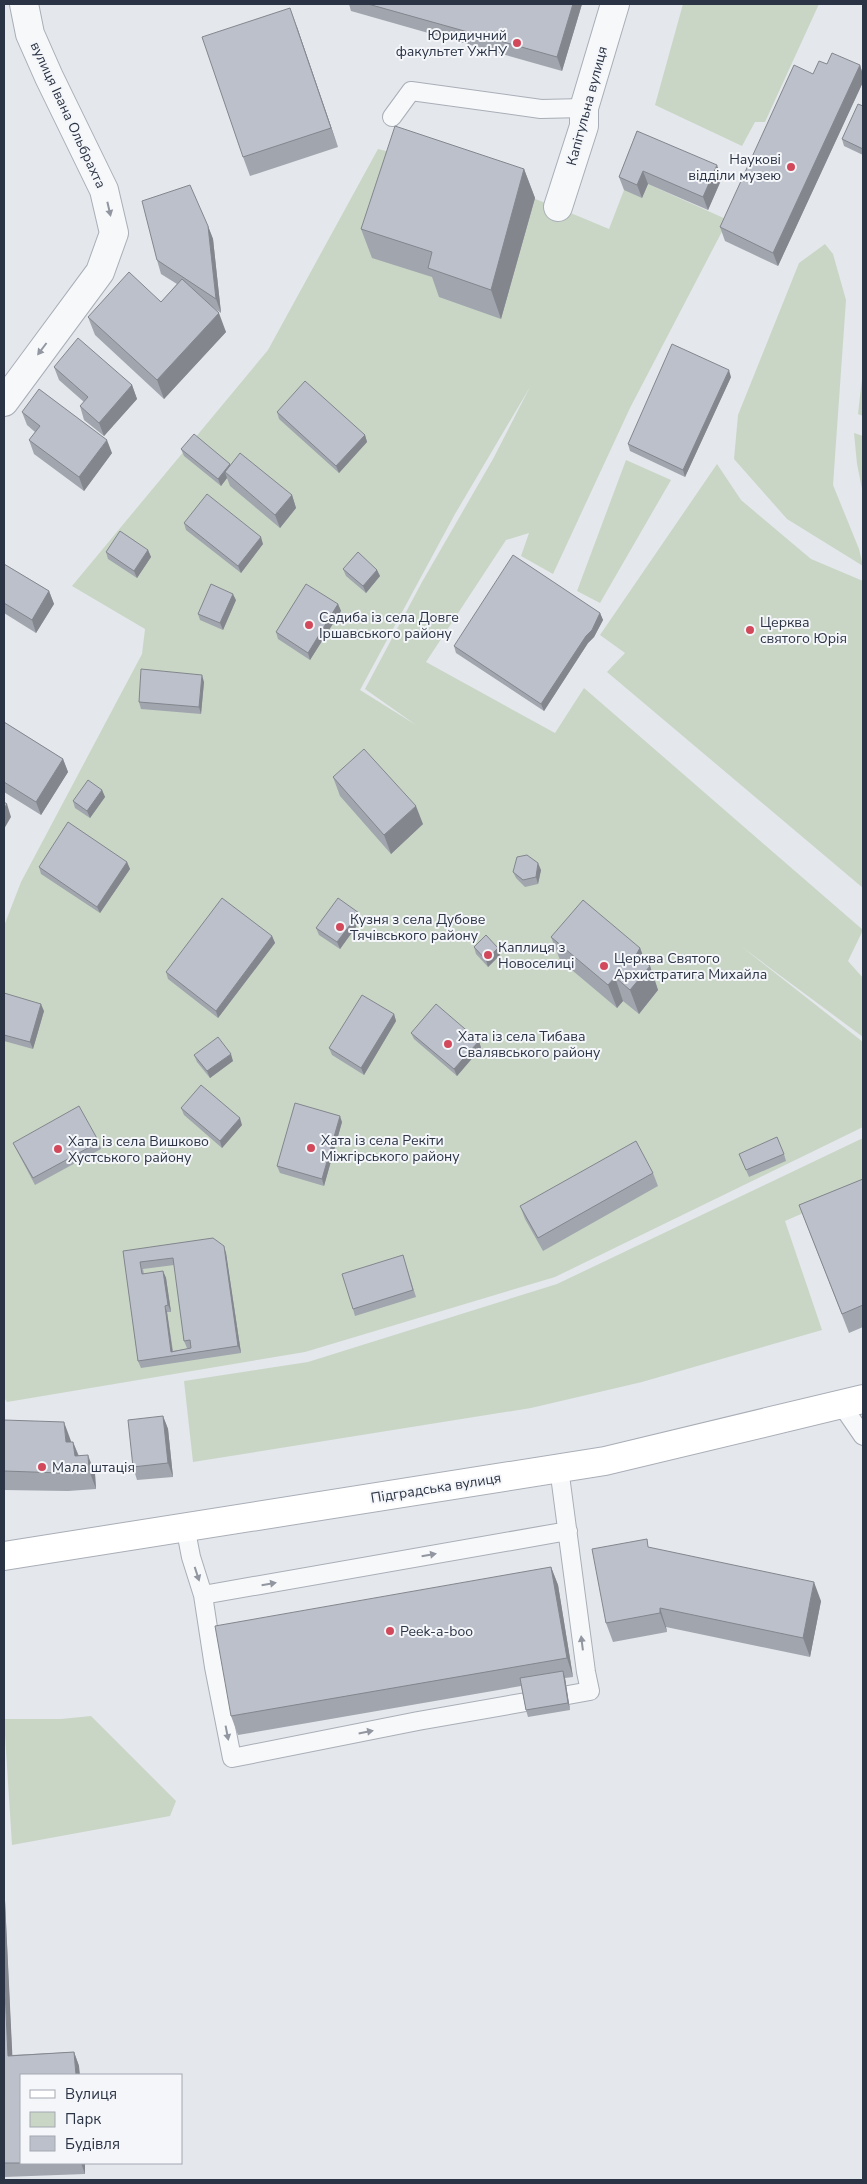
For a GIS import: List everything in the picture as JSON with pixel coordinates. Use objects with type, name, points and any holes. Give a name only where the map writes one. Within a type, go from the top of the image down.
[{"type":"main road","name":"Підградська вулиця","points":[[4,1556],[605,1461],[661,1449],[852,1401]]},
{"type":"street","name":"вулиця Івана Ольбрахта","points":[[4,402],[100,272],[114,233],[104,190],[48,77],[30,34],[24,4]]},
{"type":"street","name":"Капітульна вулиця","points":[[558,207],[615,4]]},
{"type":"lane","points":[[392,117],[411,91],[541,108],[584,117]]},
{"type":"lane","points":[[852,1401],[863,1436]]},
{"type":"lane","points":[[559,1468],[590,1691],[568,1695]]},
{"type":"lane","points":[[185,1526],[191,1557],[203,1595],[214,1667],[232,1758],[418,1721],[526,1702]]},
{"type":"lane","points":[[203,1595],[568,1531]]},
{"type":"green space","points":[[683,4],[819,4],[765,122],[755,122],[742,146],[655,105]]},
{"type":"green space","points":[[378,149],[437,165],[495,184],[609,229],[624,190],[648,184],[728,220],[630,408],[553,574],[521,556],[529,533],[506,540],[426,662],[555,733],[584,688],[863,930],[848,961],[863,978],[863,1037],[742,947],[863,1042],[863,1127],[555,1277],[305,1352],[7,1402],[4,1398],[4,926],[21,882],[142,654],[145,629],[72,586],[268,350]],"holes":[[[530,387],[493,459],[422,582],[365,689],[416,725],[360,690],[455,514]]]},
{"type":"green space","points":[[825,244],[833,254],[846,300],[833,485],[859,549],[863,566],[787,519],[734,459],[738,415],[799,263]]},
{"type":"green space","points":[[863,370],[863,416],[858,414]]},
{"type":"green space","points":[[854,433],[863,436],[863,494],[857,464]]},
{"type":"green space","points":[[626,460],[671,480],[600,603],[577,591]]},
{"type":"green space","points":[[717,464],[741,500],[811,559],[863,581],[863,888],[607,672],[625,653],[600,635]]},
{"type":"green space","points":[[863,1138],[863,1187],[785,1221],[822,1330],[642,1382],[531,1408],[193,1462],[184,1381],[308,1362],[557,1284]]},
{"type":"green space","points":[[91,1716],[176,1801],[170,1816],[12,1845],[4,1719],[61,1719]]},
{"type":"building","name":"Юридичний факультет УжНУ","points":[[368,4],[573,4],[557,57]]},
{"type":"building","points":[[290,8],[331,128],[243,157],[202,37]]},
{"type":"building","name":"Наукові відділи музею","points":[[832,53],[860,65],[773,253],[720,227],[794,65],[813,74],[819,61],[827,64]]},
{"type":"building","points":[[858,104],[863,106],[863,149],[842,139]]},
{"type":"building","points":[[395,126],[524,169],[491,290],[428,268],[432,252],[361,229]]},
{"type":"building","points":[[637,131],[717,165],[703,197],[643,171],[637,185],[619,177]]},
{"type":"building","points":[[190,185],[208,226],[216,299],[157,260],[142,201]]},
{"type":"building","points":[[129,272],[161,302],[182,279],[219,313],[157,380],[88,317]]},
{"type":"building","points":[[78,338],[132,385],[99,423],[80,406],[88,397],[54,367]]},
{"type":"building","points":[[672,344],[729,370],[683,470],[628,444]]},
{"type":"building","points":[[305,381],[365,435],[336,466],[277,412]]},
{"type":"building","points":[[39,389],[107,440],[79,477],[29,440],[40,426],[22,412]]},
{"type":"building","points":[[194,434],[230,464],[218,479],[181,449]]},
{"type":"building","points":[[240,453],[292,495],[275,515],[225,472]]},
{"type":"building","points":[[207,494],[261,537],[238,566],[184,523]]},
{"type":"building","points":[[120,531],[148,550],[134,571],[106,552]]},
{"type":"building","points":[[358,552],[377,570],[363,586],[343,569]]},
{"type":"building","points":[[513,555],[600,613],[592,630],[586,636],[541,704],[454,646]]},
{"type":"building","points":[[4,564],[49,591],[32,620],[4,603]]},
{"type":"building","points":[[211,584],[233,594],[220,623],[198,614]]},
{"type":"building","name":"Садиба із села Довге Іршавського району","points":[[306,584],[338,604],[308,653],[276,632]]},
{"type":"building","points":[[141,669],[202,675],[199,707],[139,702]]},
{"type":"building","points":[[4,722],[63,759],[36,802],[4,782]]},
{"type":"building","points":[[364,749],[416,806],[384,835],[333,777]]},
{"type":"building","points":[[88,780],[102,790],[87,811],[73,801]]},
{"type":"building","points":[[68,822],[127,862],[97,907],[39,867]]},
{"type":"building","points":[[527,855],[538,863],[536,877],[523,880],[513,872],[517,857]]},
{"type":"building","points":[[222,898],[272,936],[216,1011],[166,972]]},
{"type":"building","name":"Кузня з села Дубове Тячівського району","points":[[338,898],[359,913],[337,942],[316,928]]},
{"type":"building","points":[[583,900],[640,948],[636,955],[650,966],[630,990],[615,977],[608,985],[551,937]]},
{"type":"building","points":[[486,935],[498,948],[486,960],[474,947]]},
{"type":"building","points":[[4,993],[41,1004],[30,1042],[4,1035]]},
{"type":"building","points":[[362,995],[394,1014],[361,1068],[329,1048]]},
{"type":"building","name":"Хата із села Тибава Свалявського району","points":[[436,1004],[479,1041],[454,1069],[411,1033]]},
{"type":"building","points":[[218,1037],[231,1054],[207,1071],[194,1055]]},
{"type":"building","points":[[201,1085],[240,1118],[220,1141],[181,1108]]},
{"type":"building","name":"Хата із села Рекіти Міжгірського району","points":[[295,1103],[340,1116],[322,1179],[277,1166]]},
{"type":"building","name":"Хата із села Вишково Хустського району","points":[[79,1106],[99,1142],[33,1178],[13,1143]]},
{"type":"building","points":[[777,1137],[784,1154],[746,1170],[739,1154]]},
{"type":"building","points":[[636,1141],[653,1173],[538,1238],[520,1206]]},
{"type":"building","points":[[863,1179],[863,1305],[842,1314],[799,1205]]},
{"type":"building","points":[[213,1238],[224,1246],[238,1346],[138,1361],[123,1251]],"holes":[[[173,1258],[184,1341],[190,1340],[191,1348],[171,1352],[165,1306],[168,1305],[163,1271],[142,1274],[140,1262]]]},
{"type":"building","points":[[403,1255],[413,1290],[353,1309],[342,1274]]},
{"type":"building","points":[[163,1416],[168,1463],[133,1467],[128,1420]]},
{"type":"building","points":[[4,1420],[64,1422],[66,1442],[73,1442],[75,1456],[88,1455],[89,1470],[61,1473],[4,1471]]},
{"type":"building","points":[[647,1539],[648,1547],[814,1582],[803,1638],[660,1608],[660,1613],[606,1623],[592,1549]]},
{"type":"building","points":[[551,1567],[567,1658],[231,1716],[215,1626]]},
{"type":"building","points":[[563,1671],[568,1703],[526,1710],[520,1678]]},
{"type":"building","points":[[4,1969],[8,2056],[74,2052],[76,2074],[20,2074],[20,2163],[4,2163]]},
{"type":"place","name":"Юридичний факультет УжНУ","points":[[517,43]]},
{"type":"place","name":"Наукові відділи музею","points":[[791,167]]},
{"type":"place","name":"Садиба із села Довге Іршавського району","points":[[309,625]]},
{"type":"place","name":"Церква святого Юрія","points":[[750,630]]},
{"type":"place","name":"Кузня з села Дубове Тячівського району","points":[[340,927]]},
{"type":"place","name":"Каплиця з Новоселиці","points":[[488,955]]},
{"type":"place","name":"Церква Святого Архистратига Михайла","points":[[604,966]]},
{"type":"place","name":"Хата із села Тибава Свалявського району","points":[[448,1044]]},
{"type":"place","name":"Хата із села Рекіти Міжгірського району","points":[[311,1148]]},
{"type":"place","name":"Хата із села Вишково Хустського району","points":[[58,1149]]},
{"type":"place","name":"Мала штація","points":[[42,1467]]},
{"type":"place","name":"Peek-a-boo","points":[[390,1631]]}]
